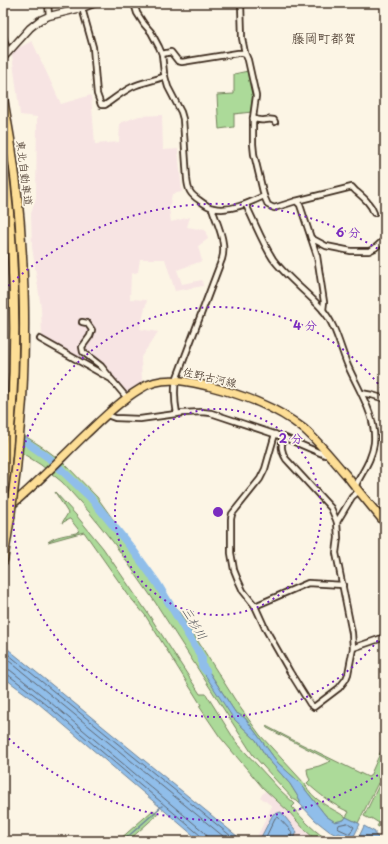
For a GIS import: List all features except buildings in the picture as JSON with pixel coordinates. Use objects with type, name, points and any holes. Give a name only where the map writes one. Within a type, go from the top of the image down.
[{"type":"highway","name":"東北自動車道","points":[[3,98],[14,169],[22,244],[24,319],[22,400],[16,470],[7,514],[3,561]]},
{"type":"highway","name":"東北自動車道","points":[[3,159],[9,211],[14,280],[12,395],[3,499]]},
{"type":"main road","name":"佐野古河線","points":[[7,514],[21,497],[107,415],[127,398],[149,384],[161,381],[176,380],[196,383],[239,395],[284,415],[303,428],[319,443],[385,523]]},
{"type":"street","points":[[48,3],[49,16]]},
{"type":"street","points":[[5,56],[34,24],[40,20],[95,3]]},
{"type":"street","points":[[134,3],[138,14],[151,32],[162,54],[168,87],[181,112],[183,119],[188,187],[192,194],[204,204],[212,208],[220,209],[237,207],[264,196]]},
{"type":"street","points":[[241,3],[242,38],[256,96],[253,118],[254,154],[264,196],[268,205],[274,208],[352,187],[367,201],[374,214]]},
{"type":"street","points":[[82,8],[93,47],[97,94],[101,105],[105,105],[131,88],[165,76]]},
{"type":"street","points":[[3,36],[5,56]]},
{"type":"street","points":[[162,54],[171,52],[178,61],[182,62],[245,53]]},
{"type":"street","points":[[253,118],[258,120],[270,119],[274,120],[275,122]]},
{"type":"street","points":[[296,201],[300,205],[317,256],[324,302],[323,310]]},
{"type":"street","points":[[246,204],[274,260],[323,310],[335,330],[348,365],[369,411],[374,427],[375,441],[372,454],[357,489],[337,522]]},
{"type":"street","points":[[176,414],[176,380],[224,254],[223,240],[212,208]]},
{"type":"street","points":[[311,238],[326,246],[351,251],[369,251],[385,239]]},
{"type":"street","points":[[82,322],[86,323],[92,330],[90,336],[82,347],[83,352],[102,366],[127,398]]},
{"type":"street","points":[[40,339],[111,379]]},
{"type":"street","points":[[361,393],[372,394],[385,399]]},
{"type":"street","points":[[107,415],[115,418],[140,419],[191,412],[211,413],[275,434],[316,452],[329,455]]},
{"type":"street","points":[[275,434],[265,469],[260,479],[234,509],[232,514],[231,554],[234,570],[243,591],[255,606],[265,628],[310,704],[313,707],[316,707],[339,688],[346,679],[353,648],[352,633],[336,553],[338,538],[337,522],[331,508],[286,459],[281,447],[283,437]]},
{"type":"street","points":[[255,606],[308,584],[342,585]]},
{"type":"street","points":[[353,648],[385,637]]},
{"type":"shaded area","points":[[32,41],[61,104],[91,95],[95,144],[119,142],[120,123],[139,116],[162,115],[163,150],[178,149],[182,192],[172,194],[169,208],[171,222],[190,217],[187,227],[205,230],[208,239],[198,246],[202,261],[177,270],[182,284],[202,280],[203,286],[175,291],[165,259],[140,259],[138,272],[131,274],[130,299],[147,300],[140,329],[158,332],[141,357],[142,384],[129,393],[125,393],[111,377],[42,338],[41,308],[32,247],[31,214],[36,197],[37,117],[20,115],[12,55],[16,49]]},
{"type":"shaded area","points":[[266,790],[317,841],[255,841],[272,806],[260,797]]},
{"type":"green space","points":[[248,71],[254,95],[252,112],[234,114],[234,127],[219,129],[217,95],[234,94],[234,74]]},
{"type":"green space","points":[[3,422],[44,448],[64,463],[97,497],[182,616],[239,706],[260,735],[305,784],[312,795],[322,803],[346,817],[344,820],[335,822],[326,816],[300,783],[278,763],[245,718],[235,712],[202,661],[233,718],[256,740],[267,758],[290,784],[300,800],[300,804],[293,799],[253,755],[155,602],[113,542],[62,482],[41,465],[3,441]]},
{"type":"green space","points":[[55,492],[103,548],[149,615],[200,694],[206,694],[236,742],[279,789],[295,804],[292,807],[305,821],[331,841],[317,841],[304,829],[289,812],[263,788],[220,737],[199,706],[201,705],[145,615],[129,596],[84,532],[48,542],[58,537],[79,531],[70,519],[62,523],[68,513]]},
{"type":"green space","points":[[266,726],[368,777],[370,776],[385,742],[385,764],[378,777],[379,781],[358,823],[346,817],[349,812],[327,799],[307,783],[310,780],[307,769],[331,761],[267,728]]},
{"type":"green space","points":[[385,773],[385,787],[380,800],[385,809],[385,830],[377,826],[379,823],[364,816]]},
{"type":"green space","points":[[153,810],[158,814],[128,841],[118,841]]},
{"type":"water","points":[[3,645],[243,841],[200,841],[38,703],[3,677]]},
{"type":"water","points":[[200,659],[235,712],[245,718],[278,763],[300,783],[326,816],[335,822],[344,820],[346,817],[360,824],[352,840],[339,833],[336,835],[329,831],[315,820],[300,804],[300,800],[290,784],[267,758],[256,740],[233,718],[200,667]]},
{"type":"water","points":[[281,812],[297,832],[293,841],[259,841],[273,814]]},
{"type":"water","points":[[364,826],[375,832],[375,835],[384,841],[357,841]]},
{"type":"waterway","name":"三杉川","points":[[3,426],[49,458],[90,497],[133,550],[157,583],[202,658],[202,666],[206,671]]},
{"type":"waterway","points":[[123,841],[162,806]]},
{"type":"waterway","points":[[300,811],[304,807]]},
{"type":"district","name":"藤岡町都賀","points":[[324,37]]}]
